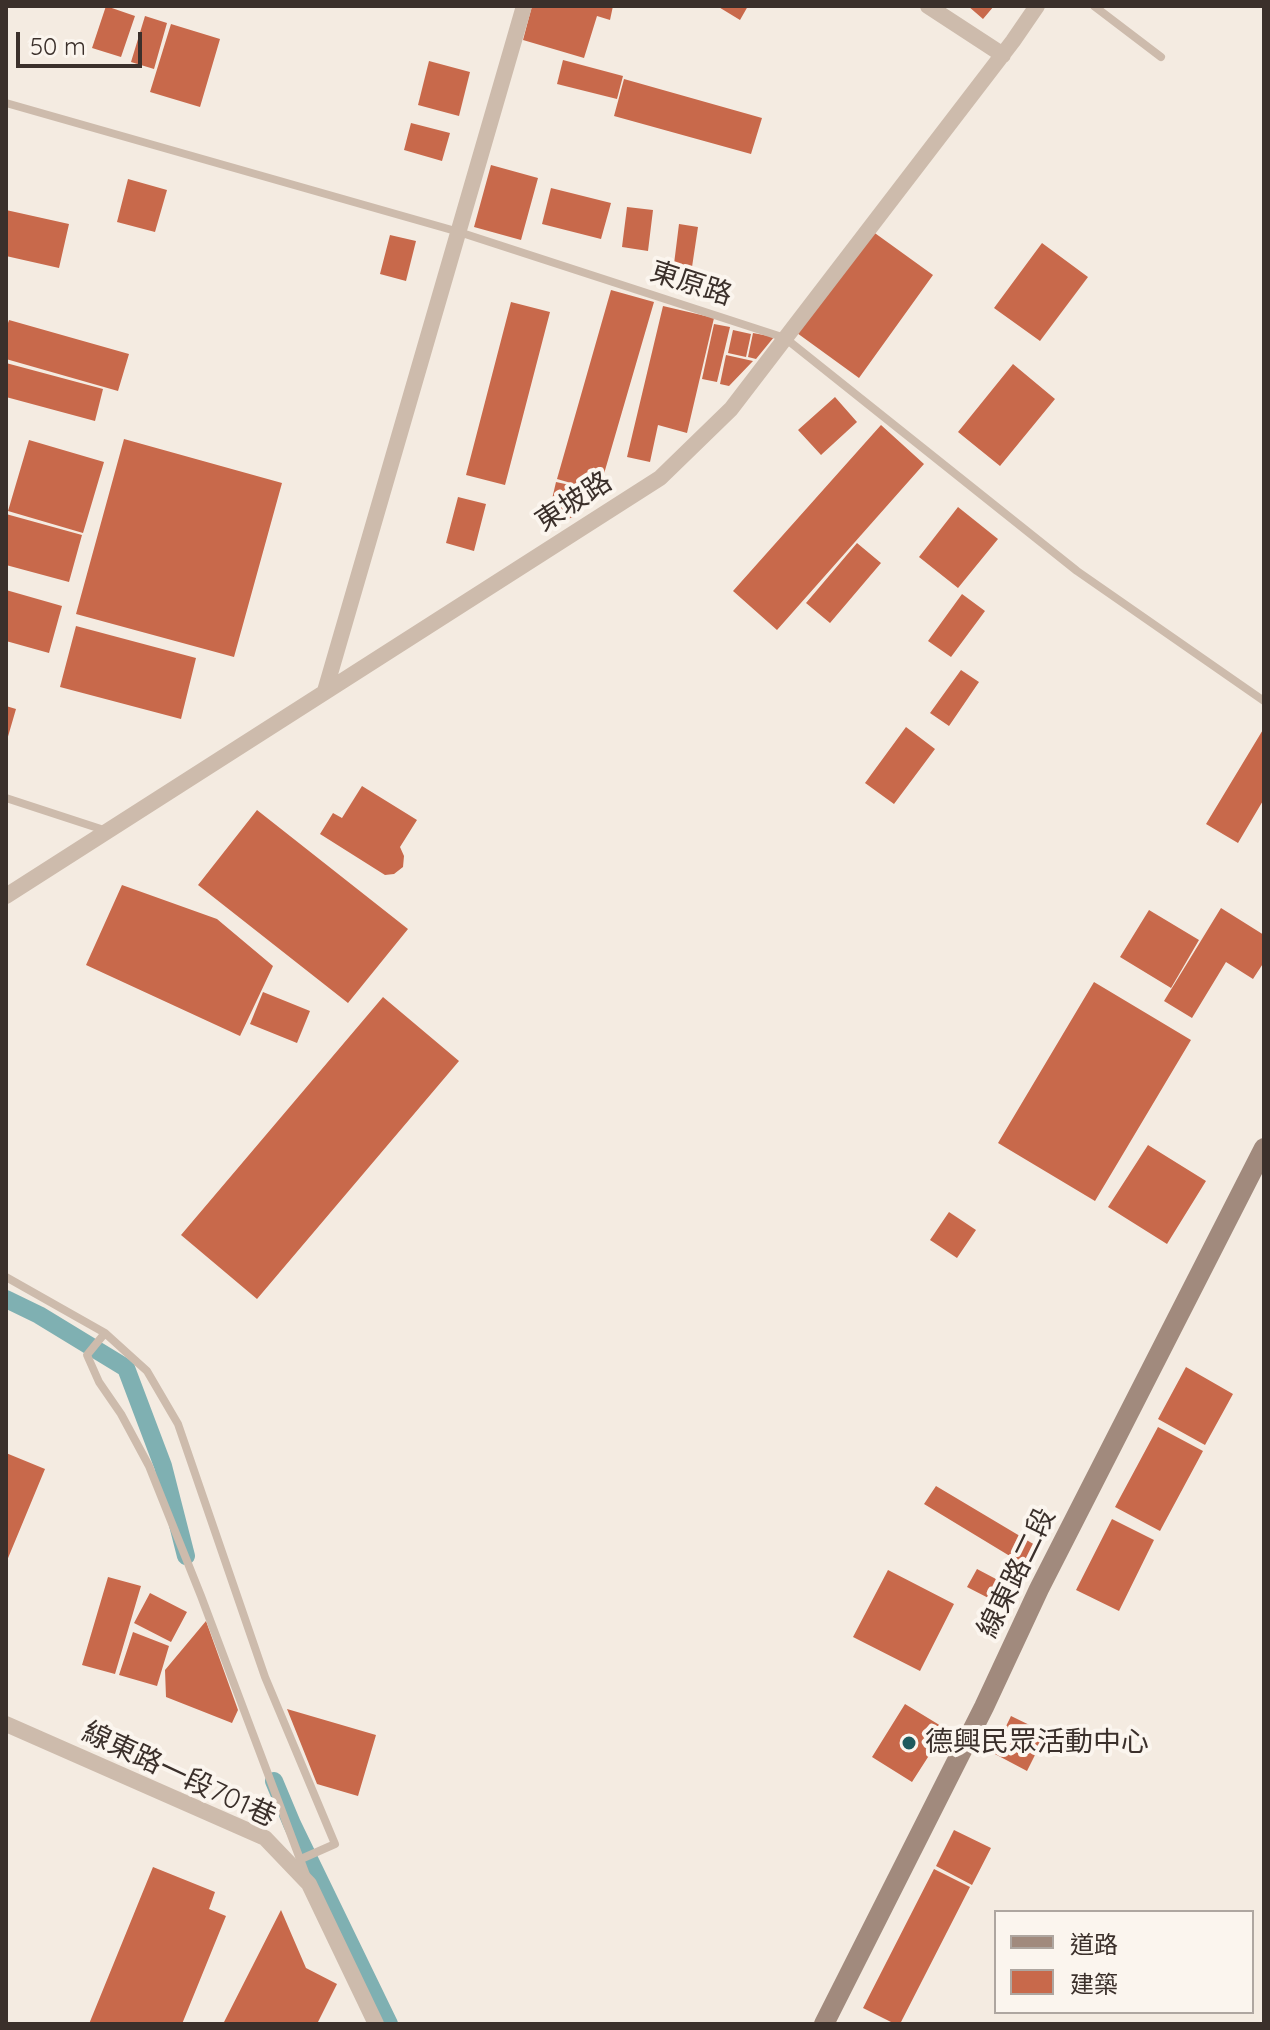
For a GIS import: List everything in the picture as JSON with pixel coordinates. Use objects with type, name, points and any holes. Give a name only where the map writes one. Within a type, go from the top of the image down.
[{"type":"main road","name":"線東路二段","points":[[824,2024],[984,1707],[1039,1589],[1264,1148]]},
{"type":"street","points":[[325,691],[524,6]]},
{"type":"street","points":[[928,6],[1003,55]]},
{"type":"street","name":"東坡路","points":[[6,896],[660,478],[731,409],[1003,55],[1037,6]]},
{"type":"street","name":"線東路一段701巷","points":[[6,1724],[265,1838],[309,1884],[376,2024]]},
{"type":"lane","points":[[1094,6],[1161,57]]},
{"type":"lane","name":"東原路","points":[[6,103],[459,232],[785,338],[1077,571],[1264,701]]},
{"type":"lane","points":[[6,798],[107,831]]},
{"type":"lane","points":[[6,1277],[105,1333],[147,1371],[178,1424],[265,1677],[335,1844],[301,1859]]},
{"type":"lane","points":[[105,1333],[87,1355],[99,1382],[121,1414],[149,1466],[309,1884]]},
{"type":"building","points":[[106,6],[135,16],[121,57],[92,48]]},
{"type":"building","points":[[532,6],[613,6],[610,20],[597,16],[584,58],[523,40]]},
{"type":"building","points":[[717,6],[748,6],[740,20]]},
{"type":"building","points":[[968,6],[994,6],[983,19]]},
{"type":"building","points":[[145,16],[167,23],[154,69],[131,62]]},
{"type":"building","points":[[171,24],[220,39],[200,107],[150,92]]},
{"type":"building","points":[[563,60],[623,76],[617,99],[557,84]]},
{"type":"building","points":[[429,61],[470,72],[459,116],[418,105]]},
{"type":"building","points":[[624,79],[762,118],[751,154],[614,116]]},
{"type":"building","points":[[411,123],[450,133],[442,161],[404,150]]},
{"type":"building","points":[[491,165],[538,178],[521,240],[474,227]]},
{"type":"building","points":[[128,179],[167,190],[155,232],[117,222]]},
{"type":"building","points":[[551,188],[611,203],[601,239],[542,224]]},
{"type":"building","points":[[627,207],[653,210],[648,251],[622,247]]},
{"type":"building","points":[[6,210],[69,224],[59,268],[6,256]]},
{"type":"building","points":[[679,224],[698,227],[692,267],[674,264]]},
{"type":"building","points":[[872,231],[933,275],[859,378],[797,333]]},
{"type":"building","points":[[390,235],[416,241],[406,281],[380,274]]},
{"type":"building","points":[[1042,243],[1088,277],[1040,341],[994,308]]},
{"type":"building","points":[[611,290],[654,302],[599,491],[557,479]]},
{"type":"building","points":[[511,302],[550,312],[505,485],[466,475]]},
{"type":"building","points":[[663,306],[714,318],[687,433],[658,425],[650,462],[627,457]]},
{"type":"building","points":[[9,320],[129,354],[118,391],[6,359]]},
{"type":"building","points":[[714,324],[730,327],[717,382],[702,379]]},
{"type":"building","points":[[733,330],[751,334],[746,357],[728,353]]},
{"type":"building","points":[[753,333],[774,337],[756,359],[748,357]]},
{"type":"building","points":[[726,355],[753,361],[729,386],[720,384]]},
{"type":"building","points":[[6,363],[103,389],[95,421],[6,397]]},
{"type":"building","points":[[1013,364],[1055,399],[1000,466],[958,432]]},
{"type":"building","points":[[835,397],[857,422],[821,455],[798,430]]},
{"type":"building","points":[[881,425],[924,464],[777,630],[733,591]]},
{"type":"building","points":[[124,439],[282,483],[234,657],[76,614]]},
{"type":"building","points":[[29,440],[104,462],[83,533],[8,511]]},
{"type":"building","points":[[556,482],[588,489],[582,513],[545,529]]},
{"type":"building","points":[[458,497],[486,504],[474,551],[446,543]]},
{"type":"building","points":[[958,507],[998,539],[958,588],[919,557]]},
{"type":"building","points":[[6,514],[82,535],[69,582],[6,565]]},
{"type":"building","points":[[857,543],[881,563],[830,623],[806,603]]},
{"type":"building","points":[[6,590],[62,606],[49,653],[6,641]]},
{"type":"building","points":[[962,594],[985,611],[951,657],[928,641]]},
{"type":"building","points":[[76,626],[196,658],[181,719],[60,687]]},
{"type":"building","points":[[961,670],[979,682],[949,726],[930,713]]},
{"type":"building","points":[[6,706],[16,709],[7,740],[6,739]]},
{"type":"building","points":[[906,727],[935,749],[894,804],[865,783]]},
{"type":"building","points":[[1264,728],[1264,799],[1238,843],[1206,824]]},
{"type":"building","points":[[362,786],[417,820],[400,847],[404,856],[403,867],[394,874],[385,875],[320,834],[333,813],[342,818]]},
{"type":"building","points":[[257,810],[408,929],[348,1003],[198,885]]},
{"type":"building","points":[[122,885],[217,919],[273,966],[240,1036],[86,965]]},
{"type":"building","points":[[1221,908],[1264,935],[1264,962],[1253,979],[1226,962],[1192,1018],[1164,1001]]},
{"type":"building","points":[[1149,910],[1199,940],[1171,988],[1120,957]]},
{"type":"building","points":[[1094,982],[1191,1040],[1095,1201],[998,1143]]},
{"type":"building","points":[[263,992],[310,1011],[297,1043],[250,1024]]},
{"type":"building","points":[[383,997],[459,1061],[257,1299],[181,1235]]},
{"type":"building","points":[[1148,1145],[1206,1181],[1167,1244],[1108,1207]]},
{"type":"building","points":[[949,1212],[976,1230],[957,1258],[930,1240]]},
{"type":"building","points":[[1186,1367],[1233,1394],[1205,1445],[1158,1419]]},
{"type":"building","points":[[1158,1427],[1203,1451],[1160,1531],[1115,1507]]},
{"type":"building","points":[[6,1453],[45,1469],[6,1563]]},
{"type":"building","points":[[936,1486],[1035,1545],[1023,1564],[924,1504]]},
{"type":"building","points":[[1112,1519],[1154,1540],[1119,1611],[1076,1590]]},
{"type":"building","points":[[977,1569],[1013,1588],[1004,1606],[967,1587]]},
{"type":"building","points":[[888,1570],[954,1604],[920,1671],[853,1637]]},
{"type":"building","points":[[108,1577],[141,1586],[115,1674],[82,1665]]},
{"type":"building","points":[[150,1593],[187,1612],[171,1642],[134,1623]]},
{"type":"building","points":[[206,1621],[238,1710],[232,1723],[166,1697],[165,1670]]},
{"type":"building","points":[[133,1632],[169,1646],[157,1686],[119,1675]]},
{"type":"building","name":"德興民眾活動中心","points":[[905,1704],[946,1729],[912,1782],[872,1757]]},
{"type":"building","points":[[287,1709],[376,1735],[358,1796],[317,1784]]},
{"type":"building","points":[[1011,1716],[1046,1733],[1027,1771],[993,1753]]},
{"type":"building","points":[[954,1830],[991,1848],[972,1885],[936,1866]]},
{"type":"building","points":[[153,1867],[215,1892],[209,1909],[226,1916],[182,2024],[89,2024]]},
{"type":"building","points":[[934,1869],[970,1887],[900,2024],[895,2024],[863,2008]]},
{"type":"building","points":[[281,1910],[306,1968],[337,1984],[317,2024],[223,2024]]},
{"type":"waterway","points":[[6,1299],[39,1315],[126,1368],[163,1466],[186,1556]]},
{"type":"waterway","points":[[274,1781],[389,2024]]},
{"type":"place","name":"德興民眾活動中心","points":[[909,1743]]}]
